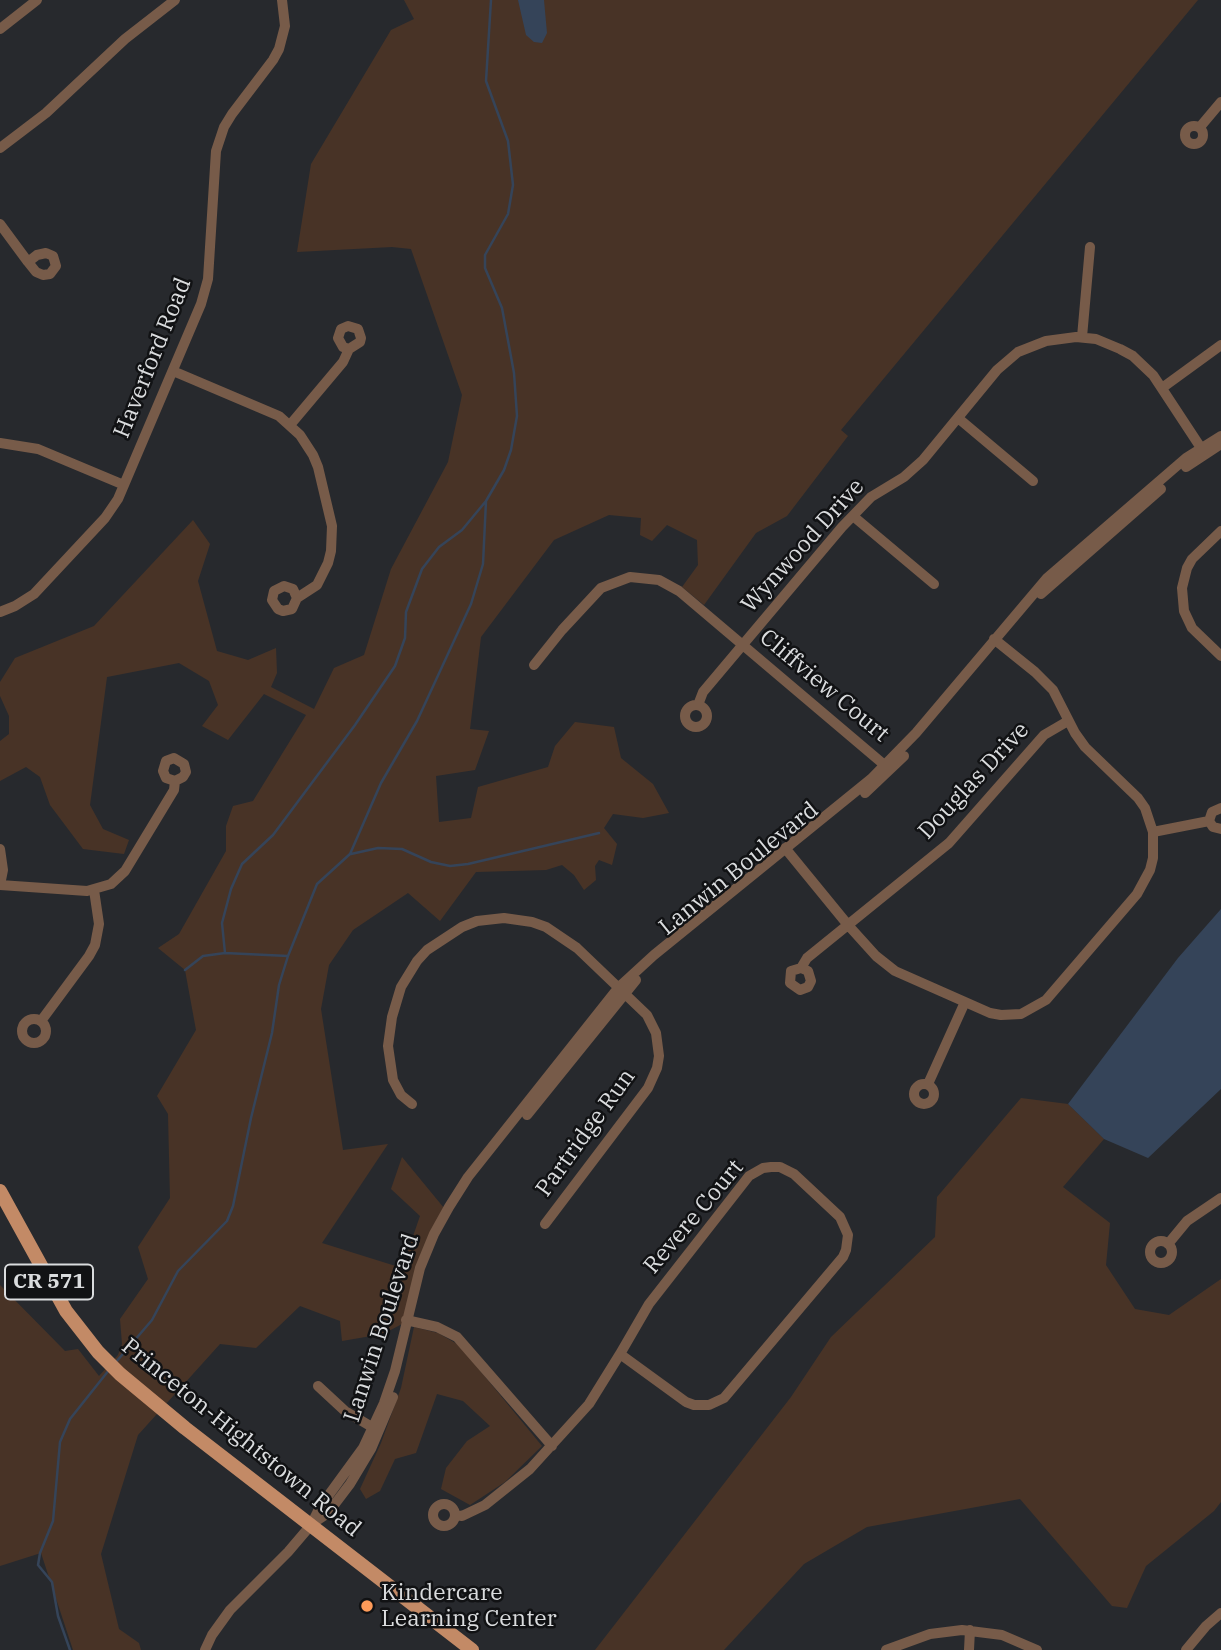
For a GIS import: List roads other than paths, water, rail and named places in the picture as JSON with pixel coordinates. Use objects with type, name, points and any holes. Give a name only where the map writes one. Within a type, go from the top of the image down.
[{"type":"main road","name":"Princeton-Hightstown Road","points":[[0,1191],[66,1311],[80,1331],[115,1369],[472,1650]]},
{"type":"street","points":[[0,29],[37,0]]},
{"type":"street","points":[[0,148],[46,113],[114,49],[175,0]]},
{"type":"street","name":"Haverford Road","points":[[0,612],[34,594],[105,518],[124,485],[205,291],[214,165],[219,139],[232,114],[279,49],[285,26],[282,0]]},
{"type":"street","points":[[1199,127],[1221,102]]},
{"type":"street","points":[[0,223],[29,262]]},
{"type":"street","points":[[1083,337],[1090,247]]},
{"type":"street","name":"Wynwood Drive","points":[[698,705],[703,692],[853,516],[871,497],[913,470],[997,370],[1018,352],[1046,341],[1083,337],[1107,342],[1133,356],[1162,388],[1202,451]]},
{"type":"street","points":[[1162,388],[1221,345]]},
{"type":"street","points":[[290,425],[343,362],[349,349]]},
{"type":"street","points":[[173,370],[268,410],[290,425],[307,445],[318,467],[332,526],[332,538],[331,551],[323,574],[309,592],[297,598]]},
{"type":"street","points":[[958,418],[1033,481]]},
{"type":"street","name":"Lanwin Boulevard","points":[[205,1650],[229,1610],[288,1552],[311,1525],[320,1507],[376,1430],[410,1321],[420,1268],[449,1207],[468,1177],[621,991],[654,955],[788,851],[887,767],[997,641],[1026,600],[1057,569],[1221,436]]},
{"type":"street","points":[[0,443],[38,449],[124,485]]},
{"type":"street","name":"Lanwin Boulevard","points":[[1202,451],[1221,444]]},
{"type":"street","points":[[853,516],[934,584]]},
{"type":"street","points":[[1221,531],[1192,559],[1186,568],[1181,588],[1184,611],[1192,628],[1221,656]]},
{"type":"street","name":"Cliffview Court","points":[[534,665],[593,594],[610,583],[630,577],[650,578],[669,585],[887,767]]},
{"type":"street","points":[[788,851],[848,925],[876,956],[895,971],[990,1013],[1011,1015],[1030,1010],[1046,1000],[1138,894],[1153,858],[1153,832],[1145,808],[1138,797],[1094,757],[1075,733],[1060,702],[1044,680],[997,641]]},
{"type":"street","name":"Douglas Drive","points":[[802,968],[807,958],[965,829],[1044,735],[1068,721]]},
{"type":"street","points":[[0,849],[3,870],[0,885],[94,890],[111,884],[125,871],[174,790],[175,782]]},
{"type":"street","points":[[1209,821],[1212,812],[1221,808]]},
{"type":"street","points":[[1153,832],[1209,821]]},
{"type":"street","points":[[1209,821],[1213,827],[1221,830]]},
{"type":"street","points":[[41,1021],[95,945],[99,923],[94,890]]},
{"type":"street","name":"Partridge Run","points":[[412,1104],[401,1095],[393,1080],[388,1046],[398,995],[409,974],[427,950],[449,934],[489,919],[532,922],[569,941],[646,1015],[656,1033],[659,1056],[653,1079],[545,1224]]},
{"type":"street","points":[[928,1084],[965,1002]]},
{"type":"street","name":"Revere Court","points":[[552,1446],[589,1404],[649,1304],[749,1176],[771,1167],[788,1170],[843,1220],[848,1235],[843,1257],[727,1394],[717,1402],[702,1406],[686,1402],[620,1354]]},
{"type":"street","points":[[1168,1244],[1193,1216],[1221,1198]]},
{"type":"street","points":[[410,1321],[447,1331],[466,1345],[552,1446],[500,1494],[472,1512],[455,1515]]},
{"type":"street","points":[[318,1386],[345,1411],[376,1430]]},
{"type":"street","points":[[1186,1650],[1221,1613]]},
{"type":"street","points":[[969,1650],[970,1630]]},
{"type":"street","points":[[886,1650],[930,1634],[970,1630],[1002,1635],[1037,1650]]},
{"type":"water","points":[[518,0],[544,0],[547,33],[542,43],[534,42],[526,35]]},
{"type":"water","points":[[1221,909],[1221,1089],[1148,1158],[1104,1139],[1068,1104],[1178,958]]},
{"type":"waterway","points":[[225,953],[222,923],[231,889],[242,864],[273,835],[355,725],[395,666],[405,638],[406,612],[422,569],[439,547],[462,530],[486,501],[504,470],[511,450],[517,416],[514,373],[502,308],[485,268],[485,255],[508,214],[513,185],[508,141],[486,81],[491,0]]},
{"type":"waterway","points":[[116,1362],[152,1320],[178,1271],[227,1221],[233,1206],[272,1033],[279,985],[288,956],[317,884],[350,854],[381,783],[417,721],[471,604],[483,564],[486,501]]},
{"type":"waterway","points":[[351,854],[378,848],[402,849],[431,862],[450,866],[599,833]]},
{"type":"waterway","points":[[185,970],[203,956],[225,953],[288,956]]},
{"type":"waterway","points":[[70,1650],[58,1616],[52,1582],[38,1565],[53,1521],[60,1442],[70,1419],[109,1370]]},
{"type":"place","name":"Kindercare Learning Center","points":[[367,1606]]}]
